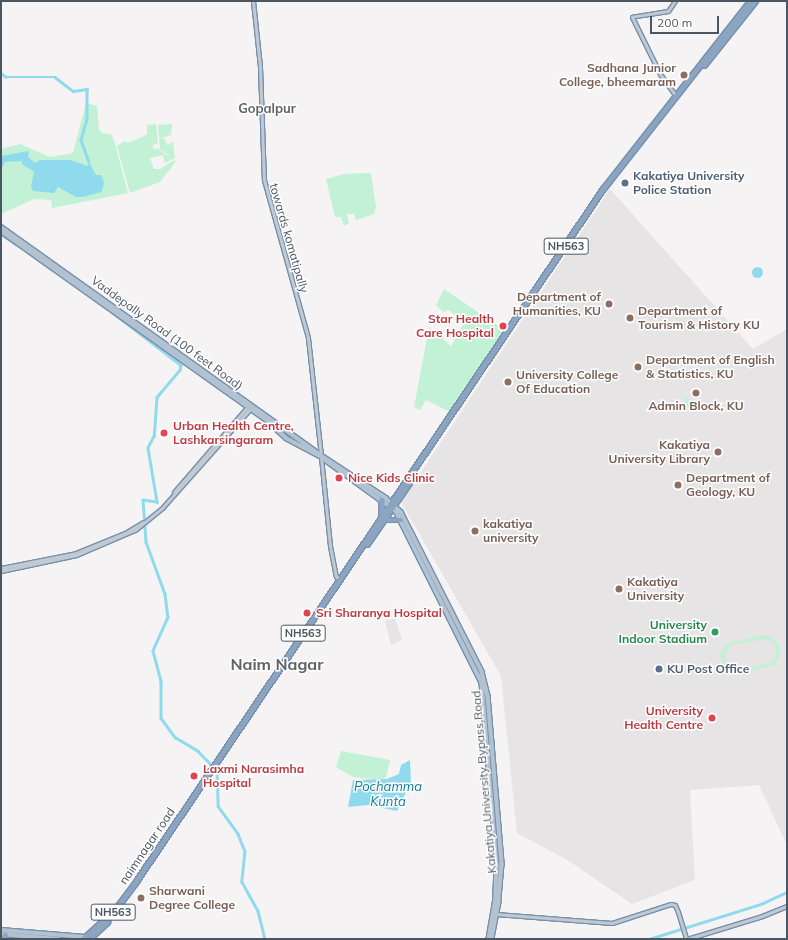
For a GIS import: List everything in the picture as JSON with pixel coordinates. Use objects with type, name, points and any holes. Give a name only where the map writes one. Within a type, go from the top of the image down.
[{"type":"highway","name":"NH563","points":[[86,939],[95,934],[126,901],[216,764],[383,518],[602,190],[750,1]]},
{"type":"highway","name":"NH563","points":[[392,504],[604,191],[754,1]]},
{"type":"highway","points":[[382,500],[383,518],[401,520]]},
{"type":"highway","name":"naimnagar road","points":[[86,939],[119,905],[207,778]]},
{"type":"highway","points":[[93,939],[95,934]]},
{"type":"main road","name":"Vaddepally Road (100 feet Road)","points":[[1,227],[189,364],[250,406],[286,438],[321,456]]},
{"type":"main road","points":[[1,231],[184,360]]},
{"type":"main road","points":[[321,456],[382,500],[392,504]]},
{"type":"main road","points":[[321,456],[392,504]]},
{"type":"main road","name":"Kakatiya University Bypass Road","points":[[392,504],[482,683],[496,831],[496,914],[489,939]]},
{"type":"main road","name":"Kakatiya University Bypass Road","points":[[392,504],[402,514],[449,605],[482,672],[487,688],[502,864],[492,939]]},
{"type":"main road","points":[[1,930],[86,939]]},
{"type":"main road","points":[[3,936],[58,939]]},
{"type":"street","name":"towards komatipally","points":[[253,1],[260,67],[264,180],[308,338],[330,546],[336,576],[340,580]]},
{"type":"street","points":[[675,1],[668,10],[632,17],[660,74],[676,96]]},
{"type":"street","points":[[1,570],[76,553],[125,533],[145,521],[183,485],[250,406]]},
{"type":"street","points":[[496,914],[612,923],[671,904],[675,905],[686,939],[762,916],[787,906]]},
{"type":"shaded area","name":"Kakatiya University","points":[[610,189],[753,349],[787,329],[787,845],[759,785],[690,790],[695,880],[632,904],[569,861],[517,833],[501,676],[401,502]]},
{"type":"shaded area","points":[[395,618],[402,640],[391,645],[385,621]]},
{"type":"green space","points":[[86,103],[97,106],[99,129],[102,133],[111,134],[114,140],[128,193],[52,208],[51,200],[34,199],[1,214],[1,149],[20,144],[50,157],[73,153]]},
{"type":"green space","points":[[156,124],[158,143],[153,145],[154,149],[158,148],[166,155],[170,156],[160,149],[158,125],[172,124],[171,135],[161,138],[165,139],[167,145],[173,142],[175,158],[165,163],[163,155],[150,158],[154,169],[160,169],[174,160],[176,161],[160,182],[130,193],[117,146],[125,141],[128,143],[142,137],[147,134],[147,125]]},
{"type":"green space","points":[[371,173],[376,207],[374,214],[356,220],[354,214],[347,214],[349,223],[344,226],[341,217],[335,217],[326,179],[344,174]]},
{"type":"green space","points":[[444,289],[504,330],[450,412],[426,400],[420,410],[414,407],[429,327],[451,346],[464,323],[449,310],[443,312],[436,305]]},
{"type":"green space","points":[[683,396],[693,401],[688,409]]},
{"type":"green space","points":[[762,635],[772,637],[779,645],[780,656],[775,665],[738,674],[725,668],[720,656],[726,644]],"holes":[[[767,639],[773,643],[777,650],[775,658],[770,663],[737,670],[726,663],[725,653],[731,645]]]},
{"type":"green space","points":[[341,751],[390,760],[386,777],[381,780],[353,777],[336,767]]},
{"type":"water","points":[[29,151],[28,157],[35,163],[40,160],[70,160],[88,166],[89,162],[96,175],[101,175],[104,182],[101,192],[83,197],[76,197],[58,187],[54,193],[33,191],[31,186],[34,172],[22,164],[22,161],[5,162],[1,170],[1,156]]},
{"type":"water","points":[[757,266],[761,268],[763,272],[761,276],[757,278],[753,276],[751,272],[753,268]]},
{"type":"water","name":"Pochamma Kunta","points":[[410,760],[411,782],[397,811],[368,805],[348,807],[353,780],[387,779],[399,774],[401,765]]},
{"type":"waterway","points":[[1,73],[6,77],[55,77],[73,91],[87,89],[87,119],[81,140],[89,162]]},
{"type":"waterway","points":[[4,236],[19,246]]},
{"type":"waterway","points":[[28,252],[51,269]]},
{"type":"waterway","points":[[112,312],[181,365],[180,370],[157,397],[154,436],[148,448],[157,502],[143,500],[146,542],[165,594],[168,617],[153,651],[161,681],[161,718],[175,737],[198,751],[217,771],[218,806],[238,834],[245,851],[242,882],[258,911],[265,939]]},
{"type":"waterway","points":[[649,939],[761,904],[787,892]]},
{"type":"place","name":"Sadhana Junior College, bheemaram","points":[[684,75]]},
{"type":"place","name":"Kakatiya University Police Station","points":[[625,183]]},
{"type":"place","name":"Department of Humanities, KU","points":[[609,304]]},
{"type":"place","name":"Department of Tourism & History KU","points":[[630,318]]},
{"type":"place","name":"Star Health Care Hospital","points":[[503,326]]},
{"type":"place","name":"Department of English & Statistics, KU","points":[[638,367]]},
{"type":"place","name":"University College Of Education","points":[[508,382]]},
{"type":"place","name":"Admin Block, KU","points":[[696,393]]},
{"type":"place","name":"Urban Health Centre, Lashkarsingaram","points":[[164,433]]},
{"type":"place","name":"Kakatiya University Library","points":[[718,452]]},
{"type":"place","name":"Nice Kids Clinic","points":[[339,478]]},
{"type":"place","name":"Department of Geology, KU","points":[[678,485]]},
{"type":"place","name":"kakatiya university","points":[[475,531]]},
{"type":"place","name":"Kakatiya University","points":[[619,589]]},
{"type":"place","name":"Sri Sharanya Hospital","points":[[307,613]]},
{"type":"place","name":"University Indoor Stadium","points":[[715,632]]},
{"type":"place","name":"KU Post Office","points":[[659,669]]},
{"type":"place","name":"University Health Centre","points":[[712,718]]},
{"type":"place","name":"Laxmi Narasimha Hospital","points":[[194,776]]},
{"type":"place","name":"Sharwani Degree College","points":[[141,898]]},
{"type":"district","name":"Gopalpur","points":[[267,108]]},
{"type":"district","name":"Naim Nagar","points":[[277,664]]}]
